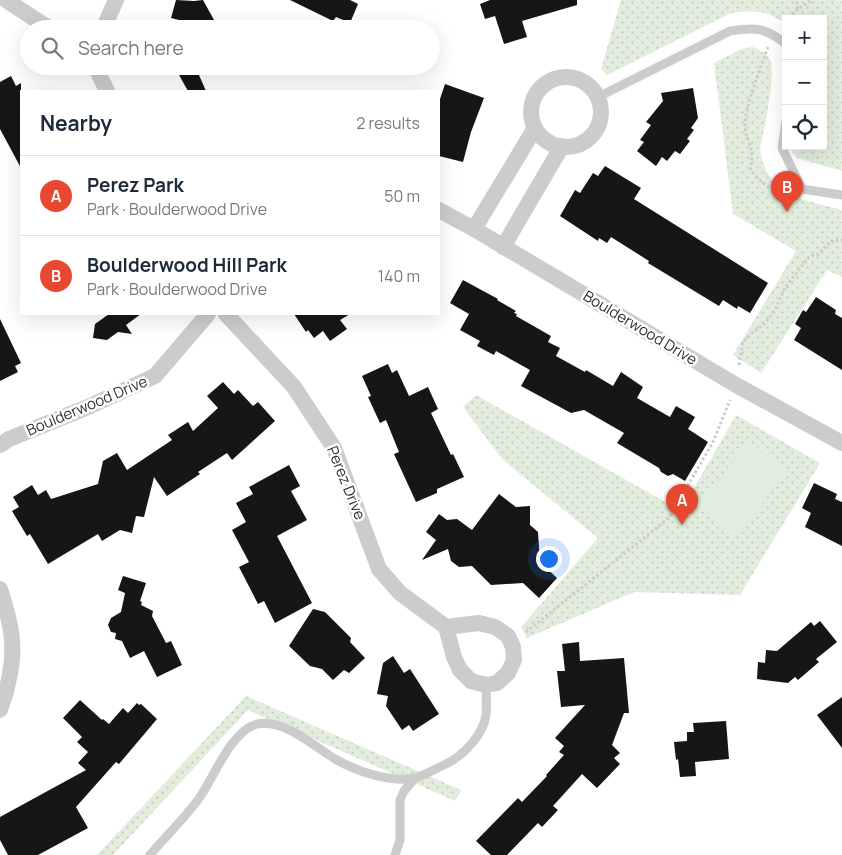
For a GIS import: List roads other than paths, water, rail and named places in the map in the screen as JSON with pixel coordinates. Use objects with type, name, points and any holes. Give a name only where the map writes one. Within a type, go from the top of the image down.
[{"type":"street","points":[[6,0],[36,20]]},
{"type":"street","points":[[107,20],[116,0]]},
{"type":"street","points":[[99,75],[107,90]]},
{"type":"street","points":[[569,76],[581,80],[591,87],[598,97],[601,109],[600,121],[595,132],[586,141],[575,146],[562,146],[546,141],[535,128],[532,104],[537,92],[546,83],[557,78],[569,76]]},
{"type":"street","points":[[474,229],[535,128]]},
{"type":"street","points":[[503,247],[562,146]]},
{"type":"street","name":"Boulderwood Drive","points":[[440,211],[736,385],[842,443]]},
{"type":"street","name":"Boulderwood Drive","points":[[0,445],[9,439],[88,407],[155,376],[207,315]]},
{"type":"street","name":"Perez Drive","points":[[227,315],[294,387],[334,448],[380,569],[400,592],[446,626]]},
{"type":"street","points":[[0,589],[12,640],[10,671],[5,698],[0,710]]},
{"type":"street","points":[[480,623],[495,627],[508,636],[513,647],[514,660],[508,673],[497,683],[486,684],[471,681],[460,670],[454,657],[446,626],[480,623]]},
{"type":"lane","points":[[598,97],[730,32],[752,27],[772,33],[782,41]]},
{"type":"lane","points":[[783,150],[802,189],[842,195]]},
{"type":"lane","points":[[150,855],[199,798],[232,743],[244,731],[257,724],[272,724],[294,732],[337,760],[373,774],[393,779],[415,778],[464,752],[477,734],[486,716],[486,684]]},
{"type":"lane","points":[[395,855],[400,840],[400,800],[404,791],[415,778]]},
{"type":"place","name":"Boulderwood Hill Park","points":[[787,212]]},
{"type":"place","name":"Perez Park","points":[[682,525]]}]
